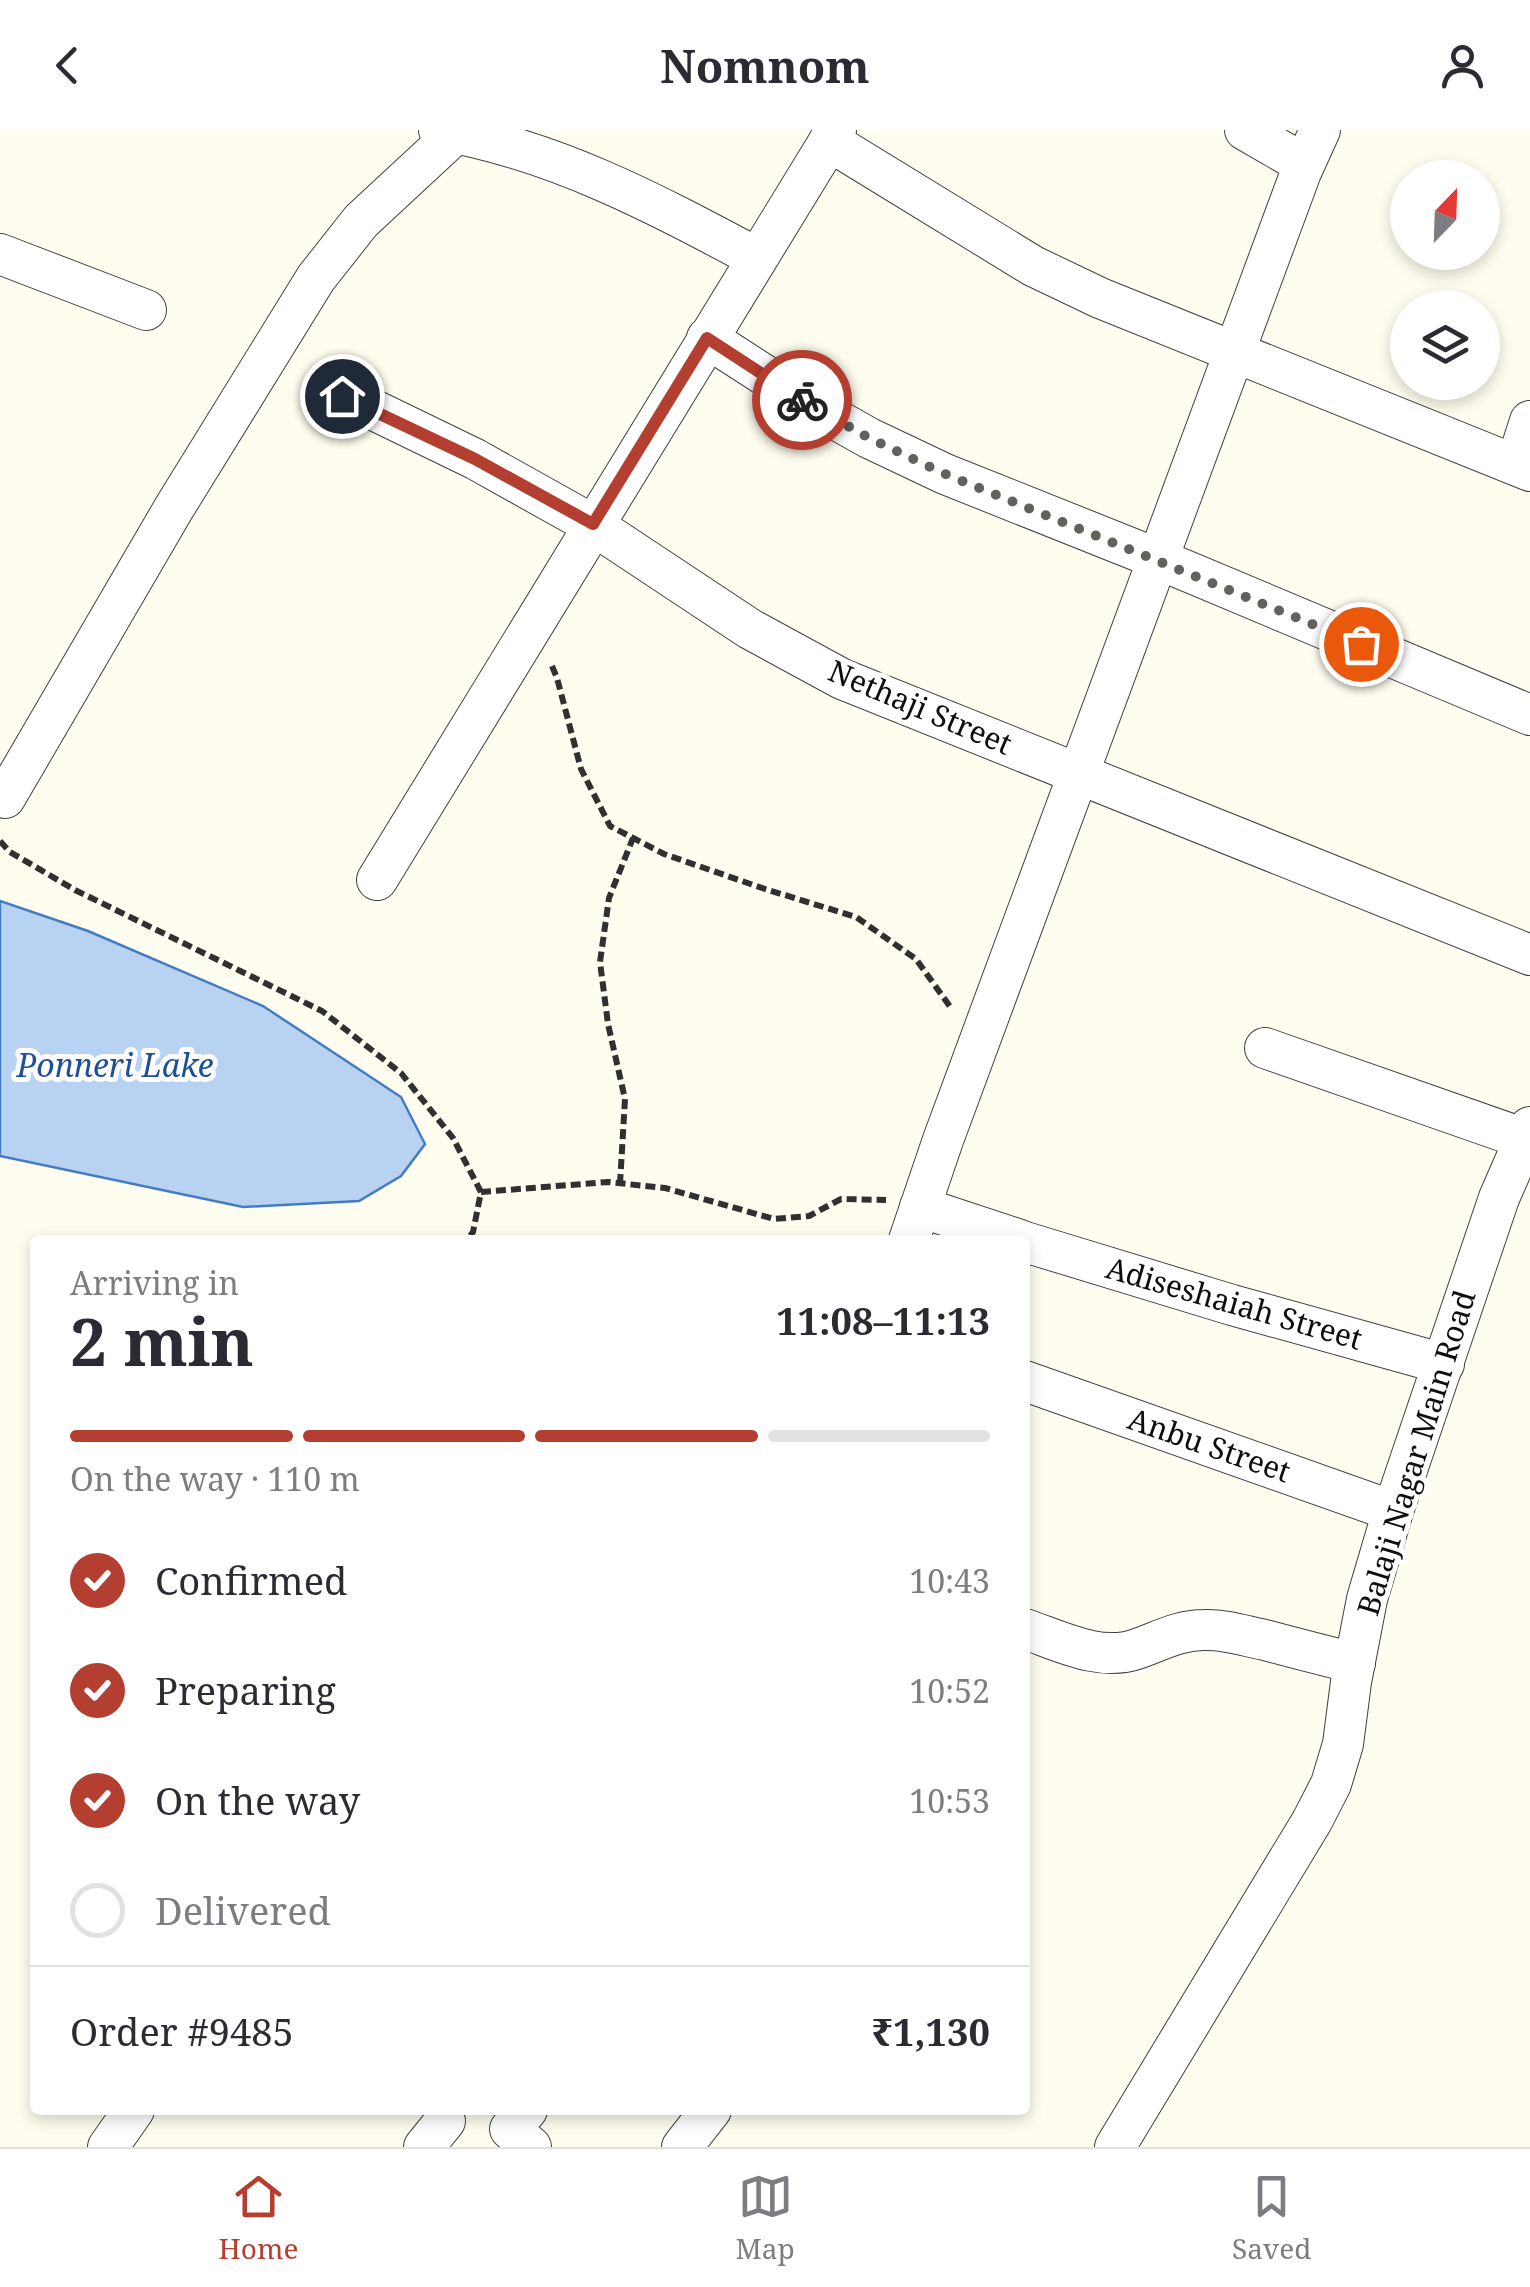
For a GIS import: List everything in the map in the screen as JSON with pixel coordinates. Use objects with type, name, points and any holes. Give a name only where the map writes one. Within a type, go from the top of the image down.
[{"type":"street","points":[[914,1223],[1312,147],[1244,130]]},
{"type":"street","points":[[6,798],[174,508],[316,278],[360,221],[451,131],[587,172],[651,201],[757,258]]},
{"type":"street","points":[[377,880],[832,135],[1033,266],[1100,298],[1523,468],[1530,421]]},
{"type":"street","points":[[0,254],[146,310]]},
{"type":"street","points":[[707,338],[869,438],[1019,505],[1158,559],[1530,716]]},
{"type":"street","name":"Nethaji Street","points":[[342,396],[475,459],[593,524],[750,629],[842,678],[1530,955]]},
{"type":"street","points":[[1265,1048],[1527,1133]]},
{"type":"street","name":"Balaji Nagar Main Road","points":[[1115,2147],[1324,1796],[1344,1744],[1368,1599],[1394,1511],[1499,1198],[1527,1133]]},
{"type":"street","name":"Adiseshaiah Street","points":[[914,1223],[986,1235]]},
{"type":"street","name":"Adiseshaiah Street","points":[[1030,1243],[1444,1364]]},
{"type":"street","name":"Anbu Street","points":[[1030,1383],[1394,1511]]},
{"type":"street","points":[[1030,1636],[1107,1654],[1134,1650],[1185,1631],[1208,1629],[1355,1663]]},
{"type":"street","points":[[108,2147],[130,2115]]},
{"type":"street","points":[[523,2115],[510,2129],[532,2147]]},
{"type":"street","points":[[682,2147],[707,2115]]},
{"type":"path","points":[[532,625],[558,678],[581,770],[610,826],[680,860],[856,917],[916,959],[978,1046]]},
{"type":"path","points":[[620,1184],[625,1099],[608,1024],[600,962],[608,898],[634,838]]},
{"type":"path","points":[[0,840],[10,852],[75,890],[322,1010],[402,1073],[453,1138],[481,1192],[471,1235]]},
{"type":"path","points":[[481,1192],[608,1182],[665,1188],[774,1218],[809,1216],[841,1199],[876,1198],[914,1223]]},
{"type":"water","name":"Ponneri Lake","points":[[0,901],[88,931],[263,1006],[401,1097],[425,1144],[401,1176],[359,1201],[243,1207],[0,1156]]},
{"type":"way so far","points":[[802,400],[945,474],[1361,644]]},
{"type":"route","points":[[342,396],[475,459],[593,524],[707,338],[802,400]]}]
